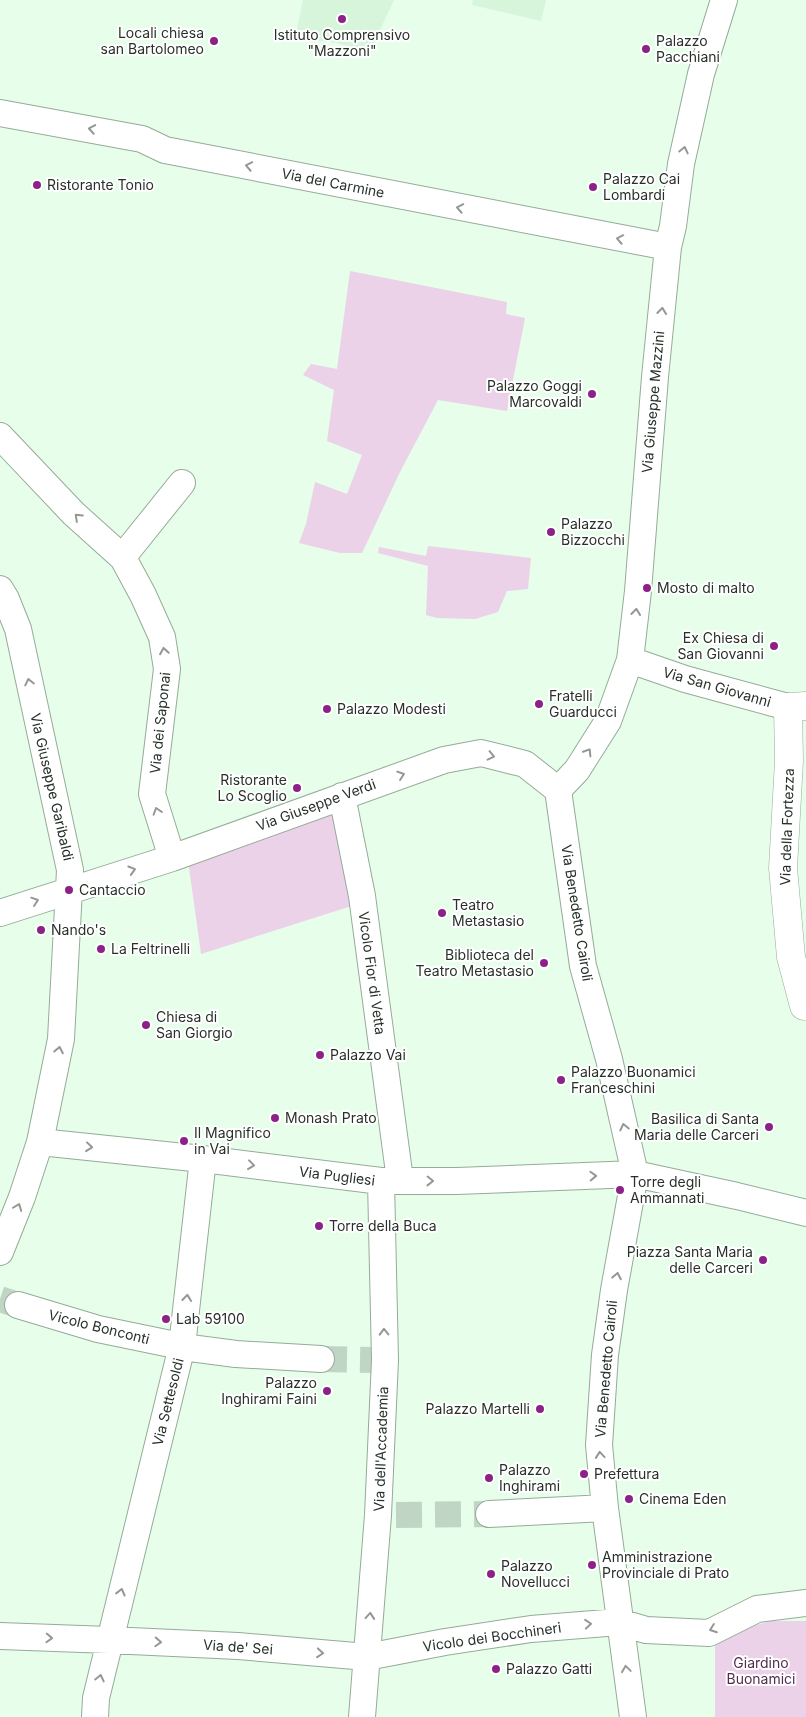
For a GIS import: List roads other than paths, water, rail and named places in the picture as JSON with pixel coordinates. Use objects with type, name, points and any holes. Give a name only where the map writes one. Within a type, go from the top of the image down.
[{"type":"street","name":"Via Giuseppe Mazzini","points":[[558,790],[577,770],[608,721],[630,660],[638,591],[654,386],[668,248],[673,226],[681,164],[701,74],[724,0]]},
{"type":"street","name":"Via del Carmine","points":[[0,113],[142,139],[165,150],[174,152],[668,248]]},
{"type":"street","name":"Via dei Saponai","points":[[0,436],[73,513],[123,558],[143,595],[162,637],[167,670],[152,794],[172,858]]},
{"type":"street","points":[[123,558],[182,483]]},
{"type":"street","name":"Via Giuseppe Garibaldi","points":[[0,589],[18,629],[70,870],[62,1039],[40,1142],[22,1197],[0,1252]]},
{"type":"street","name":"Via San Giovanni","points":[[630,660],[685,679],[797,706]]},
{"type":"street","name":"Via della Fortezza","points":[[797,706],[789,761],[783,868],[791,957],[805,1010]]},
{"type":"street","name":"Via Giuseppe Verdi","points":[[0,913],[172,858],[444,760],[481,753],[525,764],[558,790]]},
{"type":"street","name":"Via Benedetto Cairoli","points":[[558,790],[583,966],[609,1059],[635,1174],[614,1290],[605,1355],[599,1445],[619,1622],[633,1717]]},
{"type":"street","name":"Vicolo Fior di Vetta","points":[[342,796],[362,896],[390,1181]]},
{"type":"street","name":"Via Pugliesi","points":[[40,1142],[390,1181],[457,1181],[635,1174],[737,1196],[806,1214]]},
{"type":"street","name":"Via Settesoldi","points":[[95,1717],[96,1698],[182,1346],[203,1159]]},
{"type":"street","name":"Via dell'Accademia","points":[[362,1717],[366,1657],[387,1515],[380,1360],[390,1181]]},
{"type":"street","name":"Vicolo Bonconti","points":[[18,1305],[98,1329],[182,1346],[236,1354],[321,1359]]},
{"type":"street","points":[[489,1514],[605,1508]]},
{"type":"street","points":[[619,1622],[646,1630],[709,1632],[757,1609],[806,1604]]},
{"type":"street","name":"Vicolo dei Bocchineri","points":[[366,1657],[530,1629],[619,1622]]},
{"type":"street","name":"Via de' Sei","points":[[0,1636],[238,1646],[366,1657]]},
{"type":"tunnel","points":[[0,1299],[18,1305]]},
{"type":"tunnel","points":[[321,1359],[374,1360]]},
{"type":"tunnel","points":[[396,1515],[489,1514]]},
{"type":"place","name":"Istituto Comprensivo \"Mazzoni\"","points":[[342,19]]},
{"type":"place","name":"Locali chiesa san Bartolomeo","points":[[214,41]]},
{"type":"place","name":"Palazzo Pacchiani","points":[[646,49]]},
{"type":"place","name":"Ristorante Tonio","points":[[37,185]]},
{"type":"place","name":"Palazzo Cai Lombardi","points":[[593,187]]},
{"type":"place","name":"Palazzo Goggi Marcovaldi","points":[[592,394]]},
{"type":"place","name":"Palazzo Bizzocchi","points":[[551,532]]},
{"type":"place","name":"Mosto di malto","points":[[647,588]]},
{"type":"place","name":"Ex Chiesa di San Giovanni","points":[[774,646]]},
{"type":"place","name":"Fratelli Guarducci","points":[[539,704]]},
{"type":"place","name":"Palazzo Modesti","points":[[327,709]]},
{"type":"place","name":"Ristorante Lo Scoglio","points":[[297,788]]},
{"type":"place","name":"Cantaccio","points":[[69,890]]},
{"type":"place","name":"Teatro Metastasio","points":[[442,913]]},
{"type":"place","name":"Nando's","points":[[41,930]]},
{"type":"place","name":"La Feltrinelli","points":[[101,949]]},
{"type":"place","name":"Biblioteca del Teatro Metastasio","points":[[544,963]]},
{"type":"place","name":"Chiesa di San Giorgio","points":[[146,1025]]},
{"type":"place","name":"Palazzo Vai","points":[[320,1055]]},
{"type":"place","name":"Palazzo Buonamici Franceschini","points":[[561,1080]]},
{"type":"place","name":"Monash Prato","points":[[275,1118]]},
{"type":"place","name":"Basilica di Santa Maria delle Carceri","points":[[769,1127]]},
{"type":"place","name":"Il Magnifico in Vai","points":[[184,1141]]},
{"type":"place","name":"Torre degli Ammannati","points":[[620,1190]]},
{"type":"place","name":"Torre della Buca","points":[[319,1226]]},
{"type":"place","name":"Piazza Santa Maria delle Carceri","points":[[763,1260]]},
{"type":"place","name":"Lab 59100","points":[[166,1319]]},
{"type":"place","name":"Palazzo Inghirami Faini","points":[[327,1391]]},
{"type":"place","name":"Palazzo Martelli","points":[[540,1409]]},
{"type":"place","name":"Prefettura","points":[[584,1474]]},
{"type":"place","name":"Palazzo Inghirami","points":[[489,1478]]},
{"type":"place","name":"Cinema Eden","points":[[629,1499]]},
{"type":"place","name":"Amministrazione Provinciale di Prato","points":[[592,1565]]},
{"type":"place","name":"Palazzo Novellucci","points":[[491,1574]]},
{"type":"place","name":"Palazzo Gatti","points":[[496,1669]]},
{"type":"park label","name":"Giardino Buonamici","points":[[761,1672]]}]
